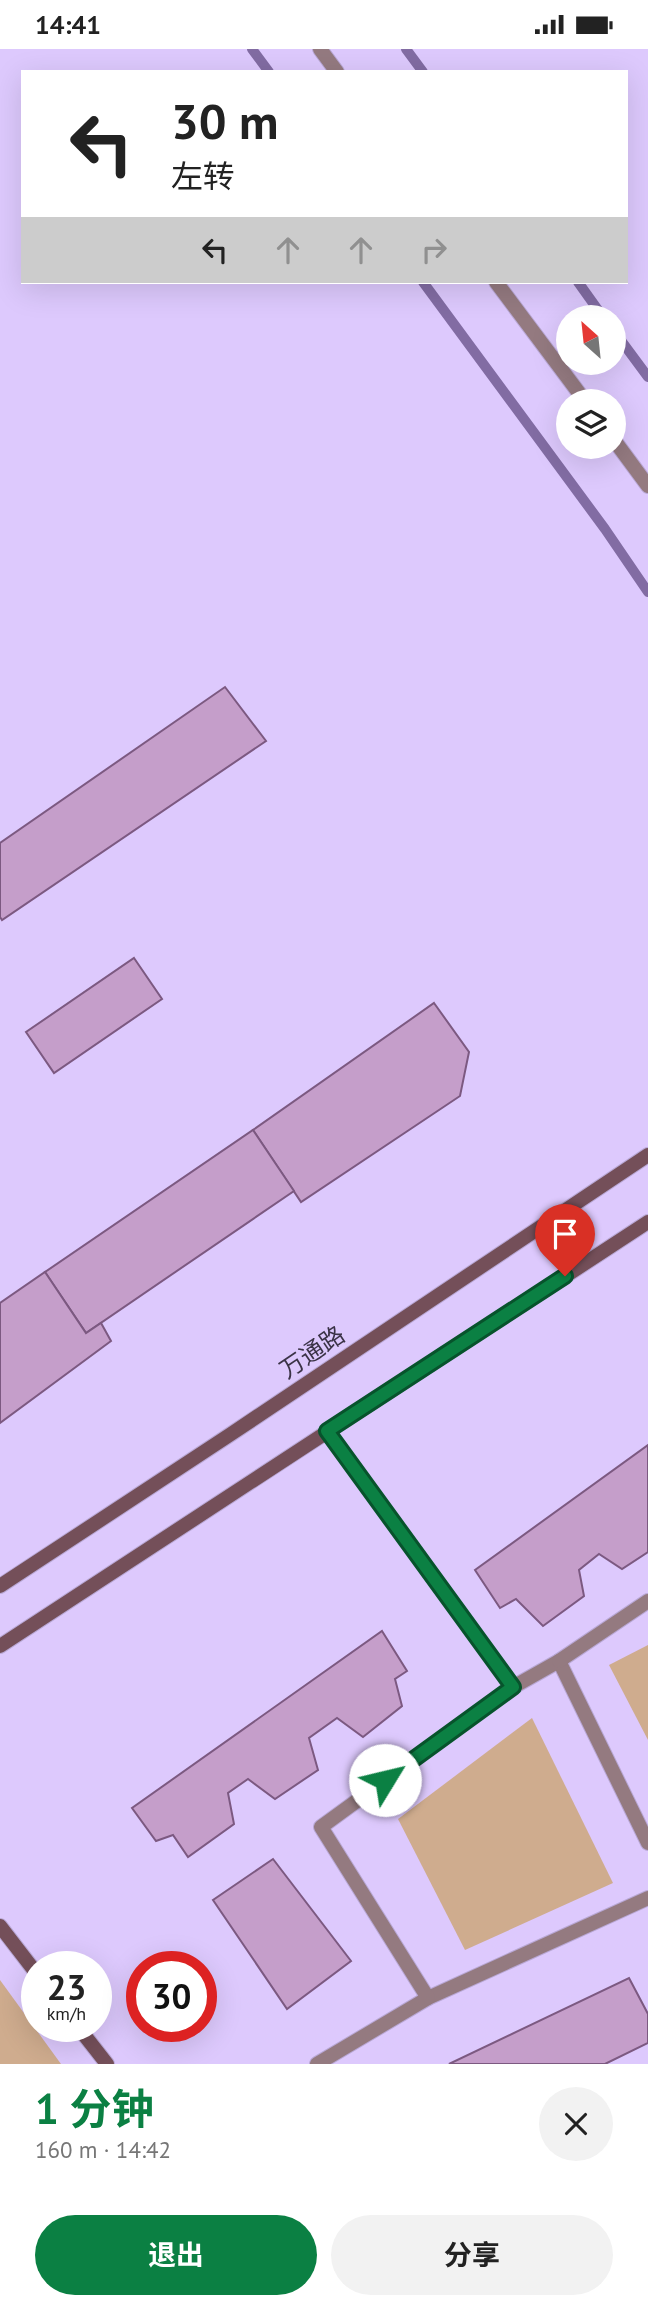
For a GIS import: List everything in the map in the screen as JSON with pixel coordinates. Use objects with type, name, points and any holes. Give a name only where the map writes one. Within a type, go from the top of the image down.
[{"type":"main road","name":"万通路","points":[[0,1586],[648,1155]]},
{"type":"main road","points":[[0,1646],[648,1222]]},
{"type":"main road","points":[[0,1926],[21,1953]]},
{"type":"main road","points":[[90,2042],[107,2064]]},
{"type":"street","points":[[320,49],[336,70]]},
{"type":"street","points":[[498,284],[577,389]]},
{"type":"street","points":[[626,456],[648,485]]},
{"type":"street","points":[[327,1431],[513,1687]]},
{"type":"street","points":[[429,1998],[321,1827],[513,1687],[559,1661],[648,1601]]},
{"type":"street","points":[[559,1661],[648,1843]]},
{"type":"street","points":[[317,2064],[429,1998],[648,1898]]},
{"type":"shaded area","points":[[648,1645],[648,1740],[609,1665]]},
{"type":"shaded area","points":[[532,1718],[613,1883],[465,1950],[398,1819]]},
{"type":"shaded area","points":[[0,1980],[21,2009],[21,2042],[45,2042],[61,2064],[0,2064]]},
{"type":"building","points":[[225,687],[266,741],[2,920],[0,843]]},
{"type":"building","points":[[134,958],[162,999],[54,1073],[26,1032]]},
{"type":"building","points":[[434,1003],[469,1052],[460,1096],[301,1202],[253,1130]]},
{"type":"building","points":[[253,1130],[294,1191],[86,1333],[45,1272]]},
{"type":"building","points":[[45,1272],[86,1333],[101,1323],[111,1341],[0,1423],[0,1303]]},
{"type":"building","points":[[648,1445],[648,1552],[622,1569],[599,1554],[579,1570],[584,1596],[543,1626],[516,1599],[500,1608],[475,1570]]},
{"type":"building","points":[[382,1631],[407,1671],[395,1679],[402,1706],[363,1737],[337,1718],[309,1738],[318,1770],[275,1799],[248,1779],[228,1793],[234,1824],[188,1857],[173,1835],[156,1841],[132,1808]]},
{"type":"building","points":[[273,1859],[351,1961],[287,2009],[213,1900]]},
{"type":"building","points":[[629,1978],[648,2014],[648,2043],[605,2064],[449,2064]]},
{"type":"waterway","points":[[252,49],[268,70]]},
{"type":"waterway","points":[[406,49],[422,70]]},
{"type":"waterway","points":[[424,284],[605,529],[648,592]]},
{"type":"waterway","points":[[579,284],[594,305]]},
{"type":"waterway","points":[[626,347],[648,377]]},
{"type":"route","points":[[385,1780],[513,1687],[327,1431],[565,1276]]}]
